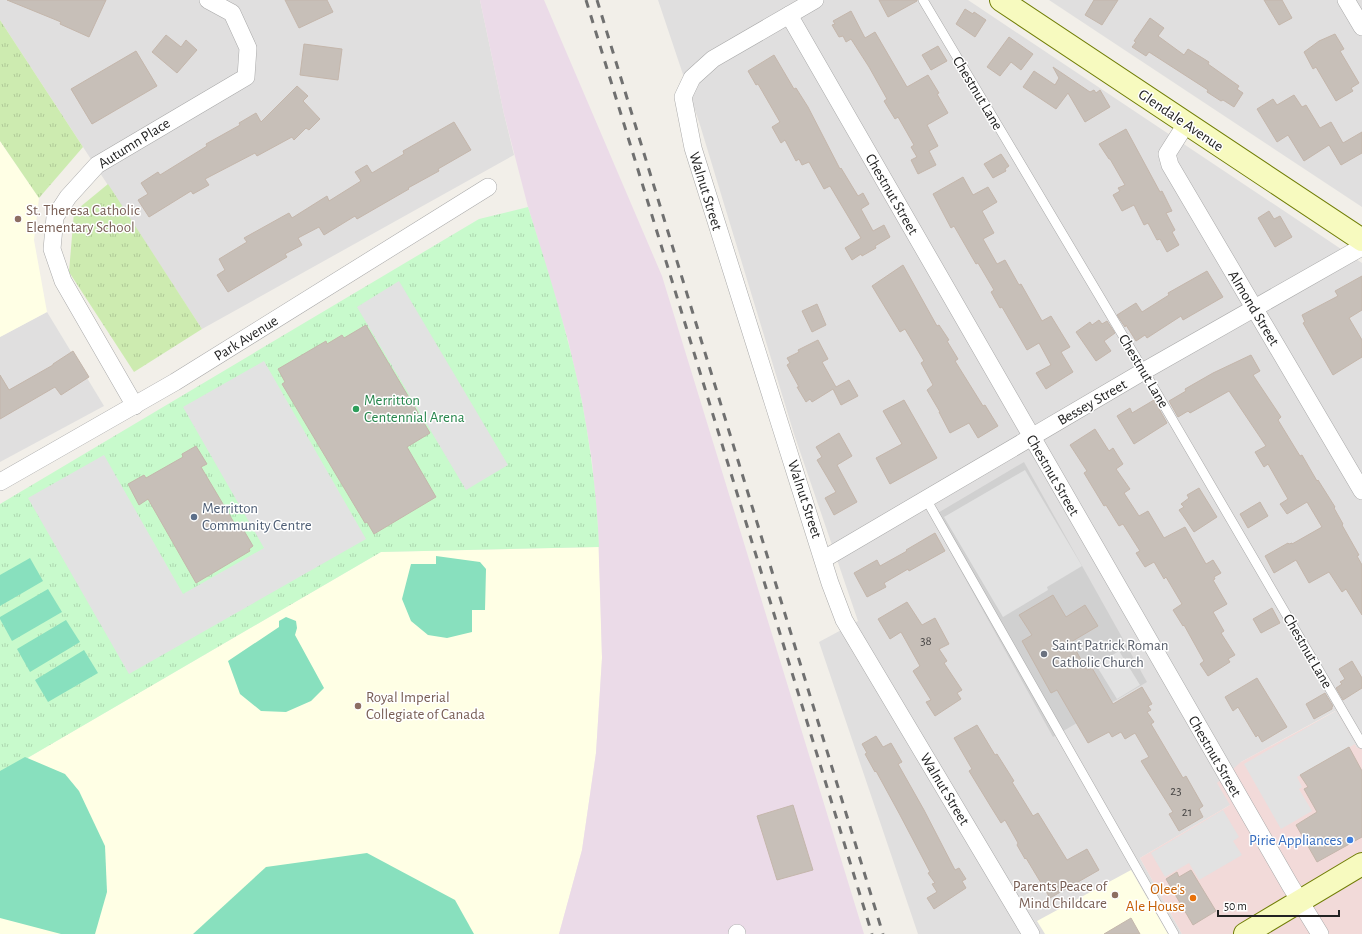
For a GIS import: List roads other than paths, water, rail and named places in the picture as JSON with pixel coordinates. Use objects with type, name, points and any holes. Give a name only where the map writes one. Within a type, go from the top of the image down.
[{"type":"main road","name":"Glendale Avenue","points":[[1001,0],[1362,240]]},
{"type":"main road","points":[[1245,934],[1362,864]]},
{"type":"street","name":"Autumn Place","points":[[134,406],[63,281],[52,249],[55,217],[68,197],[97,165],[246,77],[248,48],[232,13],[208,0]]},
{"type":"street","name":"Walnut Street","points":[[814,0],[713,58],[692,78],[683,97],[693,148],[824,559],[830,583],[844,620],[1031,934]]},
{"type":"street","points":[[1346,0],[1362,27]]},
{"type":"street","name":"Chestnut Street","points":[[789,15],[1300,902],[1320,934]]},
{"type":"street","name":"Almond Street","points":[[1186,124],[1167,154],[1170,165],[1362,491]]},
{"type":"street","name":"Park Avenue","points":[[0,482],[134,406],[212,359],[488,187]]},
{"type":"street","name":"Bessey Street","points":[[824,559],[1144,371],[1255,309],[1362,246]]},
{"type":"lane","name":"Chestnut Lane","points":[[923,0],[1144,371],[1362,744]]},
{"type":"lane","points":[[926,499],[1174,934]]},
{"type":"railway","points":[[586,0],[872,934]]},
{"type":"railway","points":[[597,0],[883,934]]},
{"type":"place","name":"St. Theresa Catholic Elementary School","points":[[18,219]]},
{"type":"place","name":"Merritton Centennial Arena","points":[[356,409]]},
{"type":"place","name":"Merritton Community Centre","points":[[194,517]]},
{"type":"place","name":"Saint Patrick Roman Catholic Church","points":[[1044,654]]},
{"type":"place","name":"Royal Imperial Collegiate of Canada","points":[[358,706]]},
{"type":"place","name":"Pirie Appliances","points":[[1350,840]]},
{"type":"place","name":"Parents Peace of Mind Childcare","points":[[1115,895]]},
{"type":"place","name":"Olee's Ale House","points":[[1193,898]]}]
